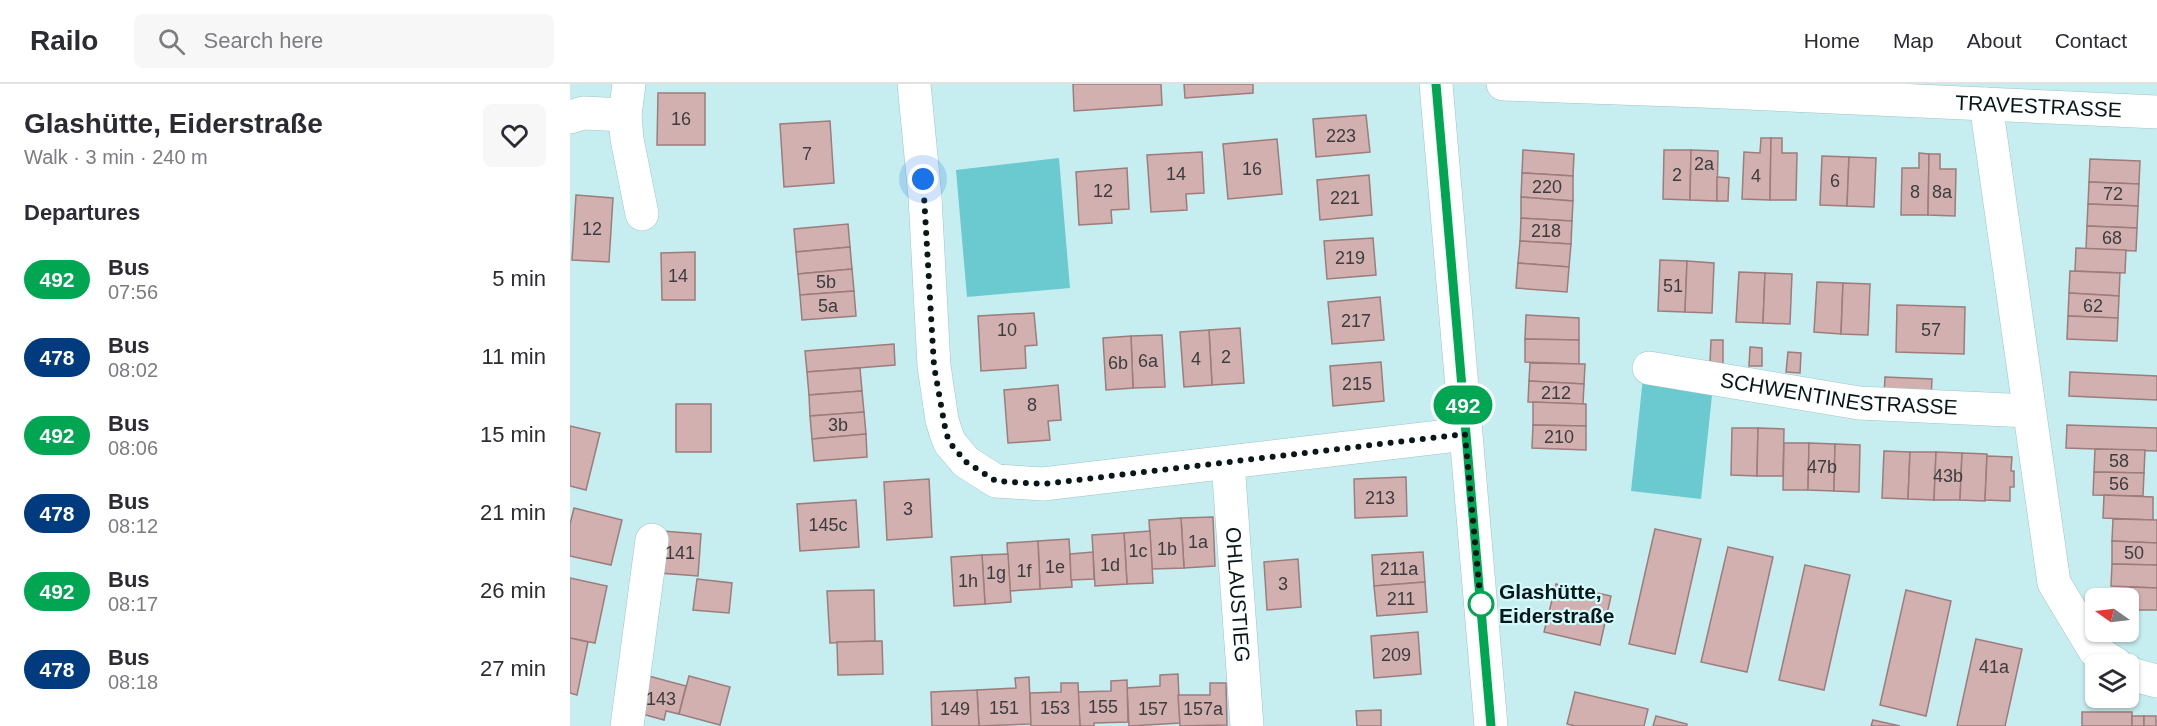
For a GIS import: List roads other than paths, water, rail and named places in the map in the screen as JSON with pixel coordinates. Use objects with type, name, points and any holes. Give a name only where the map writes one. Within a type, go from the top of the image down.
[{"type":"street","points":[[914,84],[925,197],[934,366],[942,420],[950,443],[978,471],[996,481],[1043,484],[1465,434]]},
{"type":"street","points":[[1436,84],[1491,726]]},
{"type":"street","name":"TRAVESTRASSE","points":[[1503,84],[1702,88],[2157,112]]},
{"type":"street","points":[[570,117],[627,100],[627,139],[642,214]]},
{"type":"street","points":[[1986,104],[2054,583],[2095,651],[2100,654]]},
{"type":"street","name":"SCHWENTINESTRASSE","points":[[1649,368],[1859,403],[2029,411]]},
{"type":"street","name":"OHLAUSTIEG","points":[[1228,463],[1247,726]]},
{"type":"street","points":[[627,726],[652,540]]},
{"type":"street","points":[[2139,676],[2157,681]]},
{"type":"place","name":"Glashütte, Eiderstraße","points":[[1481,604]]}]
